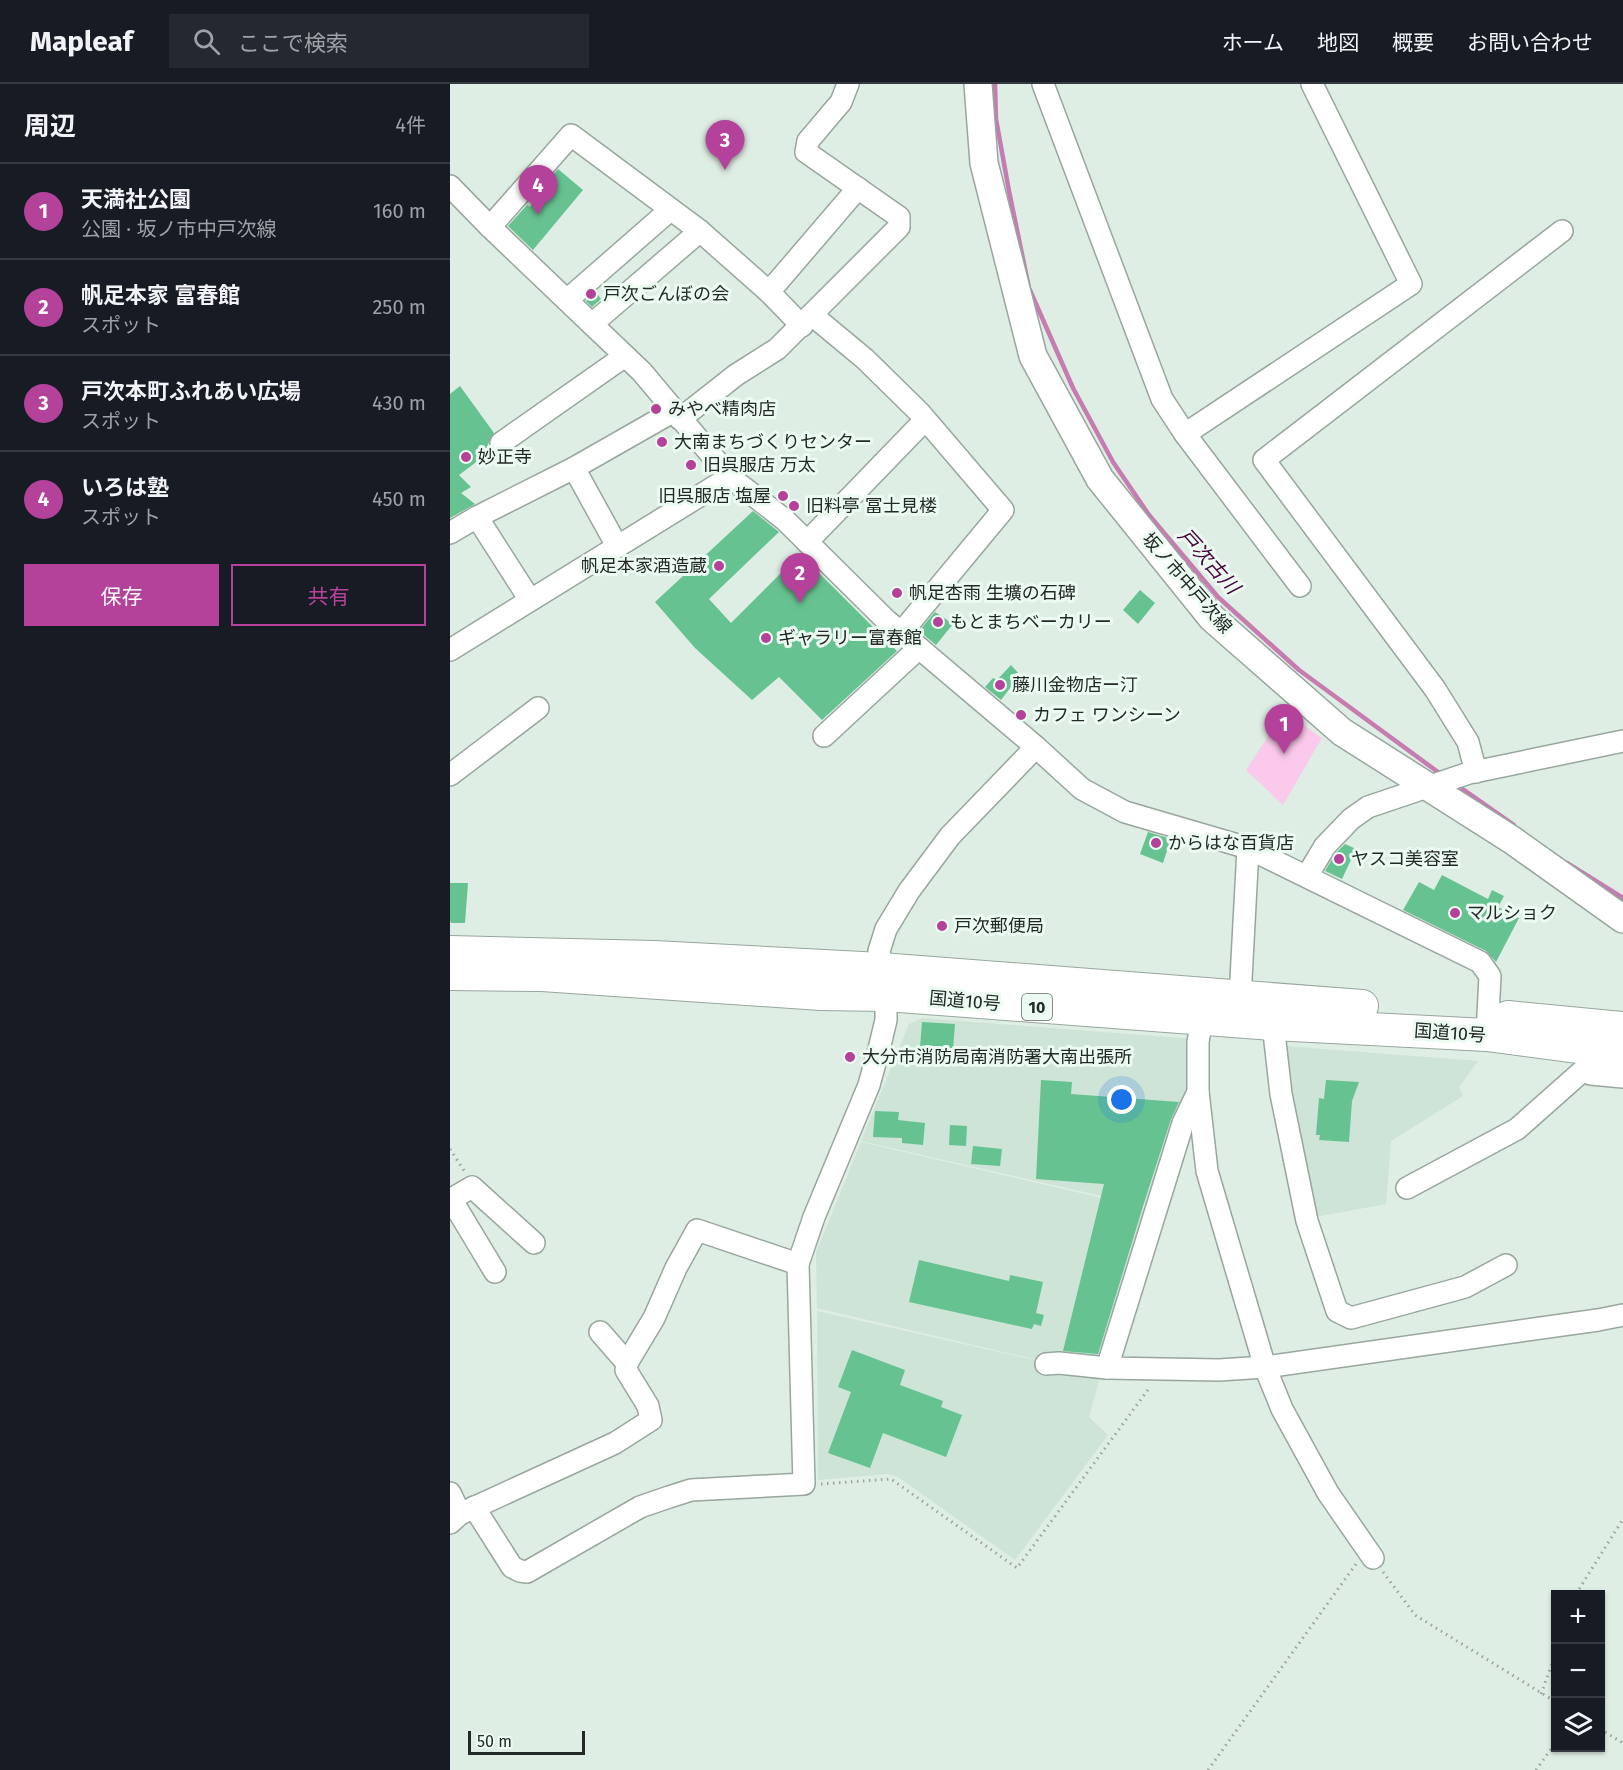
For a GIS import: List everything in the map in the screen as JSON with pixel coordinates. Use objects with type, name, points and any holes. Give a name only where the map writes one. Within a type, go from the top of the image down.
[{"type":"highway","name":"国道10号","points":[[450,952],[654,957],[1202,1019],[1273,1024],[1623,1028]]},
{"type":"highway","name":"国道10号","points":[[450,974],[542,975],[821,994],[884,982],[1078,984],[1240,998],[1487,1025],[1573,1045],[1602,1057]]},
{"type":"main road","name":"坂ノ市中戸次線","points":[[978,84],[984,163],[1033,356],[1100,479],[1212,618],[1342,732],[1434,784],[1623,919]]},
{"type":"street","points":[[450,533],[677,415],[777,349],[899,227],[899,217],[806,152],[808,141],[841,102],[848,84]]},
{"type":"street","points":[[1043,84],[1162,399],[1185,434],[1300,586]]},
{"type":"street","points":[[1185,434],[1411,284],[1312,84]]},
{"type":"street","points":[[490,227],[571,135],[700,231],[769,292],[865,359],[925,420],[1003,510],[901,633]]},
{"type":"street","points":[[450,186],[642,372],[730,477],[785,520],[901,633],[1082,789],[1125,812],[1248,848],[1480,962],[1490,976],[1487,1025]]},
{"type":"street","points":[[769,292],[858,188]]},
{"type":"street","points":[[567,300],[670,210]]},
{"type":"street","points":[[592,324],[700,231]]},
{"type":"street","points":[[1472,773],[1468,742],[1436,689],[1264,460],[1562,231]]},
{"type":"street","points":[[501,443],[625,356]]},
{"type":"street","points":[[807,542],[925,420]]},
{"type":"street","points":[[574,468],[617,546]]},
{"type":"street","points":[[450,650],[730,477]]},
{"type":"street","points":[[477,517],[530,600]]},
{"type":"street","points":[[824,736],[919,648]]},
{"type":"street","points":[[450,775],[538,708]]},
{"type":"street","points":[[1307,876],[1325,846],[1350,819],[1368,807],[1472,773],[1623,741]]},
{"type":"street","points":[[450,1493],[461,1515],[512,1567],[526,1572],[640,1507],[691,1490],[804,1484],[798,1264],[814,1217],[869,1085],[886,1020],[884,982],[879,951],[886,929],[909,891],[950,836],[1036,747]]},
{"type":"street","points":[[1240,998],[1248,848]]},
{"type":"street","points":[[1202,1019],[1198,1042],[1198,1092],[1206,1171],[1265,1367],[1282,1409],[1328,1493],[1370,1553]]},
{"type":"street","points":[[1273,1024],[1281,1094],[1307,1221],[1337,1311],[1351,1318],[1465,1287],[1506,1265]]},
{"type":"street","points":[[1602,1057],[1591,1074],[1623,1077]]},
{"type":"street","points":[[1407,1188],[1517,1129],[1602,1057]]},
{"type":"street","points":[[1107,1368],[1183,1123],[1198,1092]]},
{"type":"street","points":[[495,1272],[450,1199],[472,1187],[534,1243]]},
{"type":"street","points":[[461,1515],[615,1443],[651,1420],[648,1406],[626,1370],[627,1363],[654,1318],[676,1268],[697,1230],[798,1264]]},
{"type":"street","points":[[1046,1364],[1059,1363],[1107,1368],[1219,1370],[1265,1367],[1598,1320],[1623,1314]]},
{"type":"street","points":[[600,1332],[627,1363]]},
{"type":"path","points":[[804,1484],[842,1484],[891,1479],[1017,1568],[1163,1369]]},
{"type":"path","points":[[1579,1590],[1623,1519]]},
{"type":"path","points":[[1208,1770],[1370,1553],[1415,1615],[1551,1699]]},
{"type":"path","points":[[1541,1694],[1551,1667]]},
{"type":"path","points":[[1605,1732],[1623,1743]]},
{"type":"path","points":[[1536,1770],[1551,1749]]},
{"type":"shaded area","points":[[1284,712],[1322,738],[1283,805],[1246,770]]},
{"type":"shaded area","points":[[922,1018],[1193,1039],[1194,1092],[1154,1208],[861,1141],[909,1024]]},
{"type":"shaded area","points":[[1284,1046],[1478,1061],[1459,1087],[1463,1096],[1391,1141],[1386,1204],[1315,1217],[1290,1105]]},
{"type":"shaded area","points":[[861,1142],[1153,1210],[1103,1365],[1046,1362],[817,1308],[816,1252]]},
{"type":"shaded area","points":[[817,1311],[1043,1362],[1102,1370],[1089,1417],[1108,1435],[1015,1560],[898,1477],[887,1474],[818,1480]]},
{"type":"building","points":[[558,169],[583,190],[533,250],[508,226],[527,205],[530,207],[543,186]]},
{"type":"building","points":[[596,292],[601,299],[592,307],[586,301]]},
{"type":"building","name":"妙正寺","points":[[460,386],[494,433],[488,444],[491,451],[459,475],[471,487],[461,493],[475,504],[450,518],[450,394]]},
{"type":"building","points":[[753,511],[779,532],[709,599],[731,623],[800,554],[897,651],[822,720],[779,677],[752,700],[695,648],[655,602]]},
{"type":"building","points":[[1140,590],[1155,603],[1138,624],[1123,610]]},
{"type":"building","name":"もとまちベーカリー","points":[[935,612],[953,624],[936,645],[919,631]]},
{"type":"building","name":"藤川金物店ー汀","points":[[1011,665],[1020,675],[1001,700],[985,687],[993,678],[997,680]]},
{"type":"building","name":"からはな百貨店","points":[[1148,832],[1171,839],[1163,863],[1140,854]]},
{"type":"building","name":"ヤスコ美容室","points":[[1345,844],[1356,849],[1342,879],[1325,871],[1335,854]]},
{"type":"building","points":[[1442,875],[1488,899],[1492,890],[1504,896],[1498,907],[1519,918],[1496,962],[1486,951],[1403,910],[1419,882],[1434,890]]},
{"type":"building","points":[[450,883],[468,883],[465,923],[451,923],[450,921]]},
{"type":"building","points":[[922,1022],[955,1024],[952,1062],[919,1060]]},
{"type":"building","points":[[1041,1080],[1072,1082],[1071,1094],[1179,1102],[1171,1119],[1144,1203],[1098,1354],[1063,1351],[1104,1184],[1036,1179]]},
{"type":"building","points":[[1326,1080],[1359,1082],[1352,1101],[1349,1142],[1319,1140],[1320,1135],[1316,1135],[1319,1098],[1324,1099]]},
{"type":"building","points":[[875,1111],[899,1112],[898,1120],[925,1123],[923,1145],[902,1143],[902,1138],[873,1137]]},
{"type":"building","points":[[950,1125],[967,1126],[966,1146],[949,1145]]},
{"type":"building","points":[[973,1146],[1002,1149],[1000,1166],[971,1164]]},
{"type":"building","points":[[919,1260],[1009,1281],[1010,1275],[1043,1282],[1036,1313],[1044,1315],[1041,1326],[1034,1324],[1032,1329],[909,1302]]},
{"type":"building","points":[[852,1350],[905,1370],[900,1385],[943,1401],[941,1407],[962,1415],[946,1457],[883,1433],[870,1468],[828,1453],[851,1392],[838,1387]]},
{"type":"waterway","name":"戸次古川","points":[[995,84],[996,119],[1029,288],[1073,388],[1113,462],[1149,515],[1218,597],[1299,670],[1442,775]]},
{"type":"waterway","name":"戸次古川","points":[[1457,785],[1514,825]]},
{"type":"waterway","name":"戸次古川","points":[[1567,863],[1623,898]]},
{"type":"place","name":"戸次本町ふれあい広場","points":[[725,170]]},
{"type":"place","name":"いろは塾","points":[[538,215]]},
{"type":"place","name":"戸次ごんぼの会","points":[[591,294]]},
{"type":"place","name":"みやべ精肉店","points":[[656,409]]},
{"type":"place","name":"大南まちづくりセンター","points":[[662,442]]},
{"type":"place","name":"妙正寺","points":[[466,457]]},
{"type":"place","name":"旧呉服店 万太","points":[[691,465]]},
{"type":"place","name":"旧呉服店 塩屋","points":[[783,496]]},
{"type":"place","name":"旧料亭 冨士見楼","points":[[794,506]]},
{"type":"place","name":"帆足本家酒造蔵","points":[[719,566]]},
{"type":"place","name":"帆足杏雨 生壙の石碑","points":[[897,593]]},
{"type":"place","name":"帆足本家 富春館","points":[[800,603]]},
{"type":"place","name":"もとまちベーカリー","points":[[938,622]]},
{"type":"place","name":"ギャラリー富春館","points":[[766,638]]},
{"type":"place","name":"藤川金物店ー汀","points":[[1000,685]]},
{"type":"place","name":"カフェ ワンシーン","points":[[1021,715]]},
{"type":"place","name":"天満社公園","points":[[1284,754]]},
{"type":"place","name":"からはな百貨店","points":[[1156,843]]},
{"type":"place","name":"ヤスコ美容室","points":[[1339,859]]},
{"type":"place","name":"マルショク","points":[[1455,913]]},
{"type":"place","name":"戸次郵便局","points":[[942,926]]},
{"type":"place","name":"大分市消防局南消防署大南出張所","points":[[850,1057]]}]
